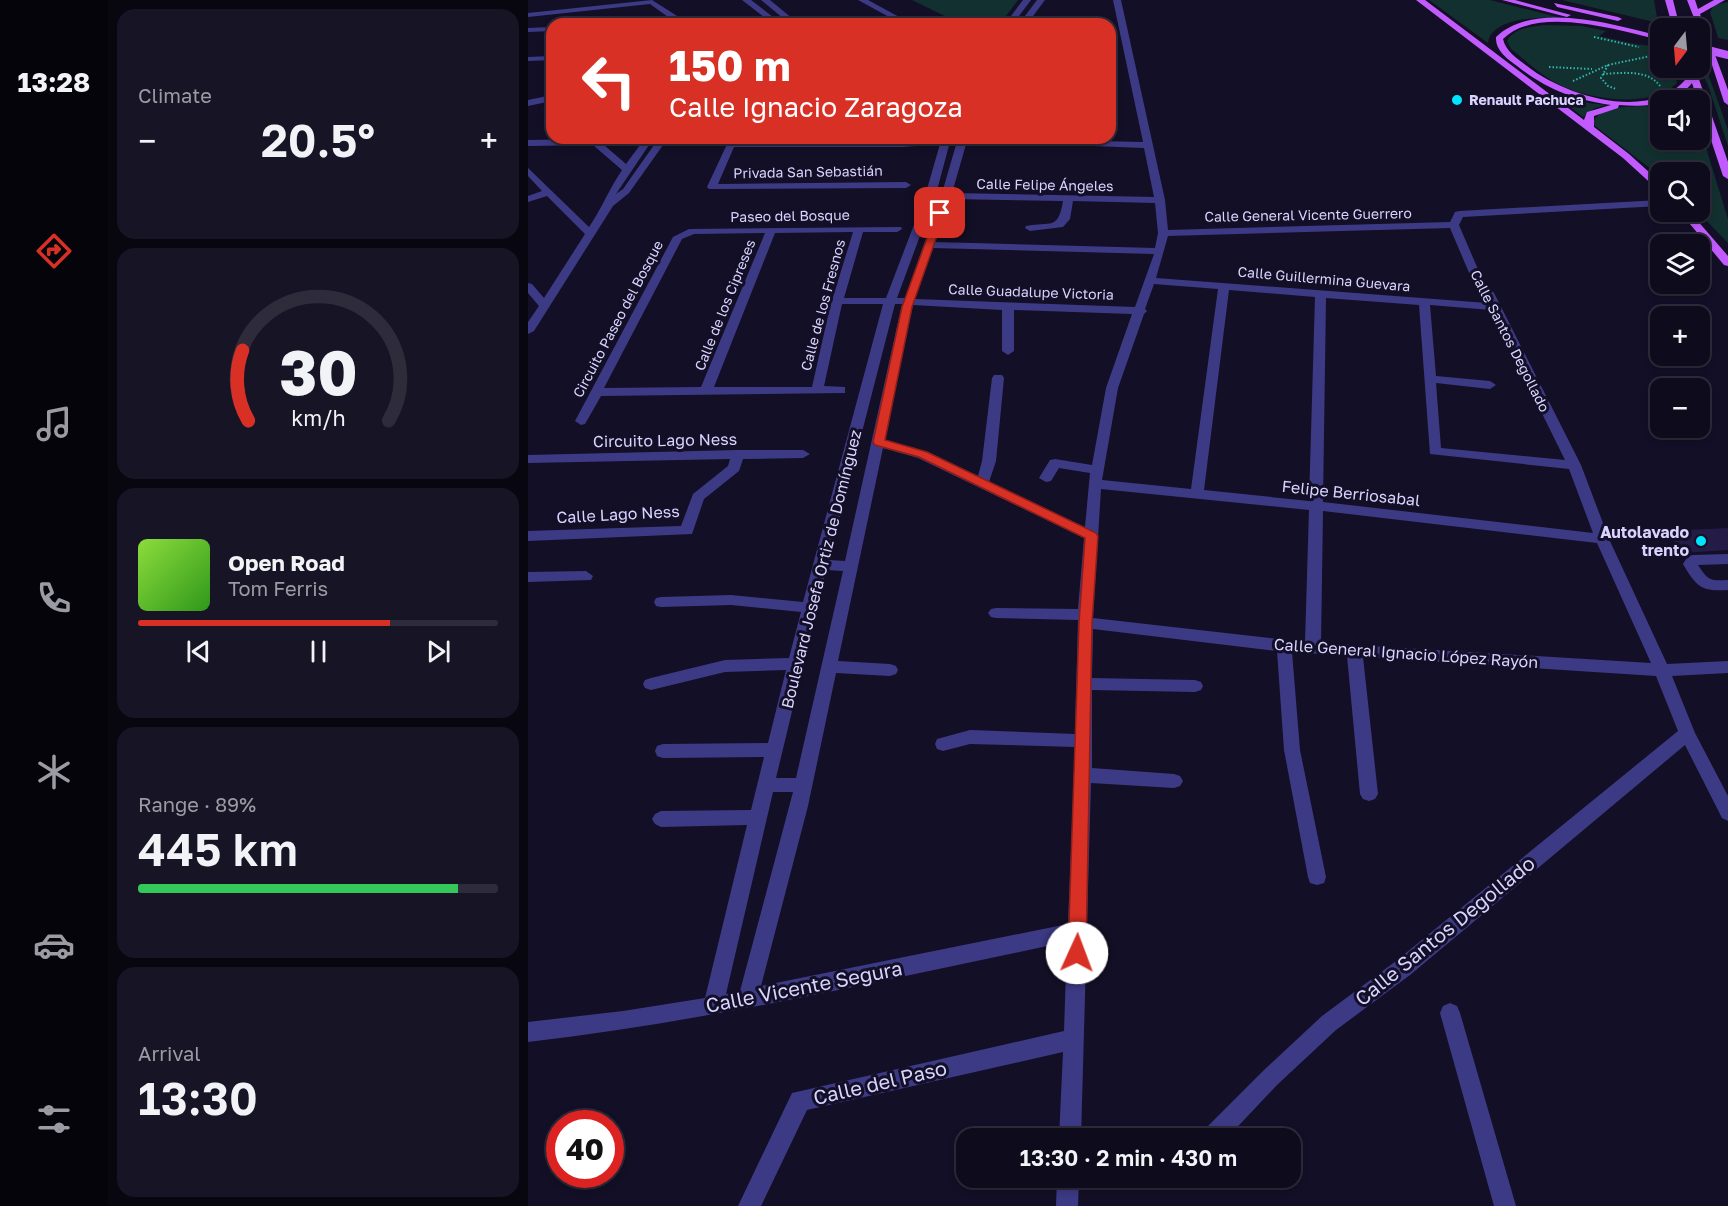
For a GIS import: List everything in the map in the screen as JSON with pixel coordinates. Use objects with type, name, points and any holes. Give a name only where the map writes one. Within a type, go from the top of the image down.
[{"type":"main road","points":[[1420,0],[1626,156],[1650,178]]},
{"type":"main road","points":[[1506,0],[1650,36]]},
{"type":"main road","points":[[1537,0],[1625,20]]},
{"type":"main road","points":[[1552,0],[1574,9]]},
{"type":"main road","points":[[1664,0],[1672,11]]},
{"type":"main road","points":[[1669,0],[1674,18]]},
{"type":"main road","points":[[1692,0],[1727,98]]},
{"type":"main road","points":[[1697,13],[1710,3],[1721,0]]},
{"type":"main road","points":[[1613,27],[1569,21],[1539,21],[1508,29],[1499,39],[1504,53],[1553,87],[1584,97],[1629,103]]},
{"type":"main road","points":[[1710,40],[1719,42]]},
{"type":"main road","points":[[1710,50],[1728,55]]},
{"type":"main road","points":[[1590,130],[1588,123],[1590,114],[1600,109],[1629,103],[1669,98],[1682,92],[1689,78]]},
{"type":"main road","points":[[1694,78],[1728,176]]},
{"type":"main road","points":[[1693,222],[1728,263]]},
{"type":"street","points":[[750,2],[767,0],[788,18]]},
{"type":"street","points":[[862,0],[896,18]]},
{"type":"street","points":[[1014,18],[1027,0]]},
{"type":"street","points":[[1028,18],[1041,0]]},
{"type":"street","points":[[1070,1128],[1086,619],[1096,477],[1112,388],[1151,281],[1163,233],[1160,200],[1117,0]]},
{"type":"street","points":[[528,15],[651,2],[675,18]]},
{"type":"street","points":[[750,2],[770,18]]},
{"type":"street","points":[[528,30],[546,29]]},
{"type":"street","points":[[528,59],[546,58]]},
{"type":"street","points":[[528,65],[546,64]]},
{"type":"street","points":[[528,105],[546,100]]},
{"type":"street","points":[[528,105],[546,106]]},
{"type":"street","points":[[528,142],[546,142]]},
{"type":"street","points":[[1116,143],[1149,145]]},
{"type":"street","points":[[597,144],[627,170]]},
{"type":"street","points":[[528,331],[591,234],[609,204],[611,193],[644,144]]},
{"type":"street","points":[[609,204],[626,191],[659,144]]},
{"type":"street","name":"Privada San Sebastián","points":[[906,185],[712,187],[731,144],[943,146],[958,157]]},
{"type":"street","name":"Boulevard Josefa Ortiz de Domínguez","points":[[748,999],[804,785],[849,566],[879,442],[908,304],[946,196],[961,144]]},
{"type":"street","name":"Boulevard Josefa Ortiz de Domínguez","points":[[713,1006],[820,565],[889,304],[930,196],[943,146]]},
{"type":"street","points":[[528,171],[591,234]]},
{"type":"street","points":[[528,199],[549,192]]},
{"type":"street","name":"Calle Felipe Ángeles","points":[[930,196],[1160,200]]},
{"type":"street","points":[[1030,228],[1059,225],[1065,219],[1068,199]]},
{"type":"street","name":"Calle General Vicente Guerrero","points":[[1163,233],[1456,220],[1650,204]]},
{"type":"street","name":"Calle Santos Degollado","points":[[1456,220],[1478,282],[1488,293],[1574,465],[1602,540],[1662,670],[1687,733],[1728,813]]},
{"type":"street","name":"Calle de los Fresnos","points":[[817,390],[837,304],[859,229]]},
{"type":"street","name":"Paseo del Bosque","points":[[683,233],[693,231],[897,229]]},
{"type":"street","name":"Calle de los Cipreses","points":[[706,391],[771,230]]},
{"type":"street","name":"Circuito Paseo del Bosque","points":[[581,421],[678,237],[683,233]]},
{"type":"street","points":[[928,245],[1160,251]]},
{"type":"street","name":"Calle Guillermina Guevara","points":[[1151,281],[1495,307]]},
{"type":"street","points":[[528,286],[544,304]]},
{"type":"street","points":[[1197,495],[1224,286]]},
{"type":"street","points":[[1313,647],[1318,506],[1321,294]]},
{"type":"street","points":[[1424,302],[1435,451],[1574,465]]},
{"type":"street","name":"Calle Guadalupe Victoria","points":[[837,304],[1008,306],[1141,311]]},
{"type":"street","points":[[1008,306],[1008,351]]},
{"type":"street","points":[[983,481],[989,461],[998,378]]},
{"type":"street","points":[[1430,380],[1490,385]]},
{"type":"street","points":[[596,392],[842,390]]},
{"type":"street","points":[[879,442],[923,454],[983,481],[1091,536]]},
{"type":"street","name":"Calle Lago Ness","points":[[528,536],[687,531],[698,497],[734,468],[738,454]]},
{"type":"street","name":"Circuito Lago Ness","points":[[528,459],[803,454]]},
{"type":"street","name":"Felipe Berriosabal","points":[[1046,478],[1055,463],[1096,477],[1197,495],[1318,506],[1602,540]]},
{"type":"street","points":[[1728,559],[1693,560],[1690,564],[1702,582],[1714,586],[1728,585]]},
{"type":"street","points":[[820,565],[849,566]]},
{"type":"street","points":[[528,577],[586,576]]},
{"type":"street","points":[[661,602],[730,600],[811,608]]},
{"type":"street","name":"Calle General Ignacio López Rayón","points":[[996,613],[1086,619],[1284,646],[1662,670],[1728,667]]},
{"type":"street","points":[[1284,646],[1292,750],[1317,877]]},
{"type":"street","points":[[1354,650],[1369,794]]},
{"type":"street","points":[[651,684],[725,666],[797,664]]},
{"type":"street","points":[[828,666],[890,670]]},
{"type":"street","points":[[1084,684],[1195,686]]},
{"type":"street","name":"Calle Santos Degollado","points":[[1222,1128],[1270,1078],[1329,1023],[1403,968],[1687,733]]},
{"type":"street","points":[[943,744],[970,737],[1083,741]]},
{"type":"street","points":[[663,751],[775,750]]},
{"type":"street","points":[[1083,775],[1174,781]]},
{"type":"street","points":[[766,784],[804,785]]},
{"type":"street","points":[[661,819],[758,817]]},
{"type":"street","name":"Calle Vicente Segura","points":[[528,1032],[623,1021],[713,1006],[1077,931]]},
{"type":"street","points":[[1450,1013],[1505,1206]]},
{"type":"street","name":"Calle del Paso","points":[[749,1206],[800,1101],[1074,1039]]},
{"type":"street","points":[[1067,1206],[1068,1188]]},
{"type":"path","points":[[1574,81],[1608,65],[1650,56]]},
{"type":"path","points":[[1544,65],[1564,69],[1596,69]]},
{"type":"path","points":[[1608,65],[1603,74],[1604,83],[1621,91]]},
{"type":"path","points":[[1603,74],[1619,71],[1643,74],[1660,84],[1656,90]]},
{"type":"green space","points":[[912,0],[1018,0],[1004,18],[949,18]]},
{"type":"green space","points":[[1429,0],[1490,0],[1561,18],[1518,20],[1507,23],[1491,34],[1488,43]]},
{"type":"green space","points":[[1562,0],[1654,0],[1657,18],[1650,18],[1650,21]]},
{"type":"green space","points":[[1728,2],[1728,40],[1718,38],[1710,12],[1714,5]]},
{"type":"green space","points":[[1544,25],[1582,26],[1606,31],[1599,36],[1650,46],[1650,78],[1676,78],[1677,83],[1667,90],[1650,90],[1650,96],[1637,99],[1604,98],[1573,90],[1541,73],[1511,49],[1507,41],[1510,37],[1528,28]]},
{"type":"green space","points":[[1704,78],[1710,78],[1728,130],[1728,146],[1710,90]]},
{"type":"green space","points":[[1551,92],[1589,103],[1606,105],[1595,108],[1583,117]]},
{"type":"green space","points":[[1634,106],[1650,106],[1650,150],[1707,150],[1728,219],[1728,243],[1708,222],[1710,222],[1710,162],[1650,162],[1650,168],[1595,126],[1593,121],[1606,111]]},
{"type":"building","name":"Autolavado trento","points":[[1728,528],[1728,550],[1682,553],[1667,531]]},
{"type":"place","name":"Renault Pachuca","points":[[1457,100]]},
{"type":"place","name":"Autolavado trento","points":[[1701,541]]},
{"type":"route","points":[[940,213],[907,307],[879,442],[923,454],[983,481],[1091,536],[1086,623],[1077,953]]}]
